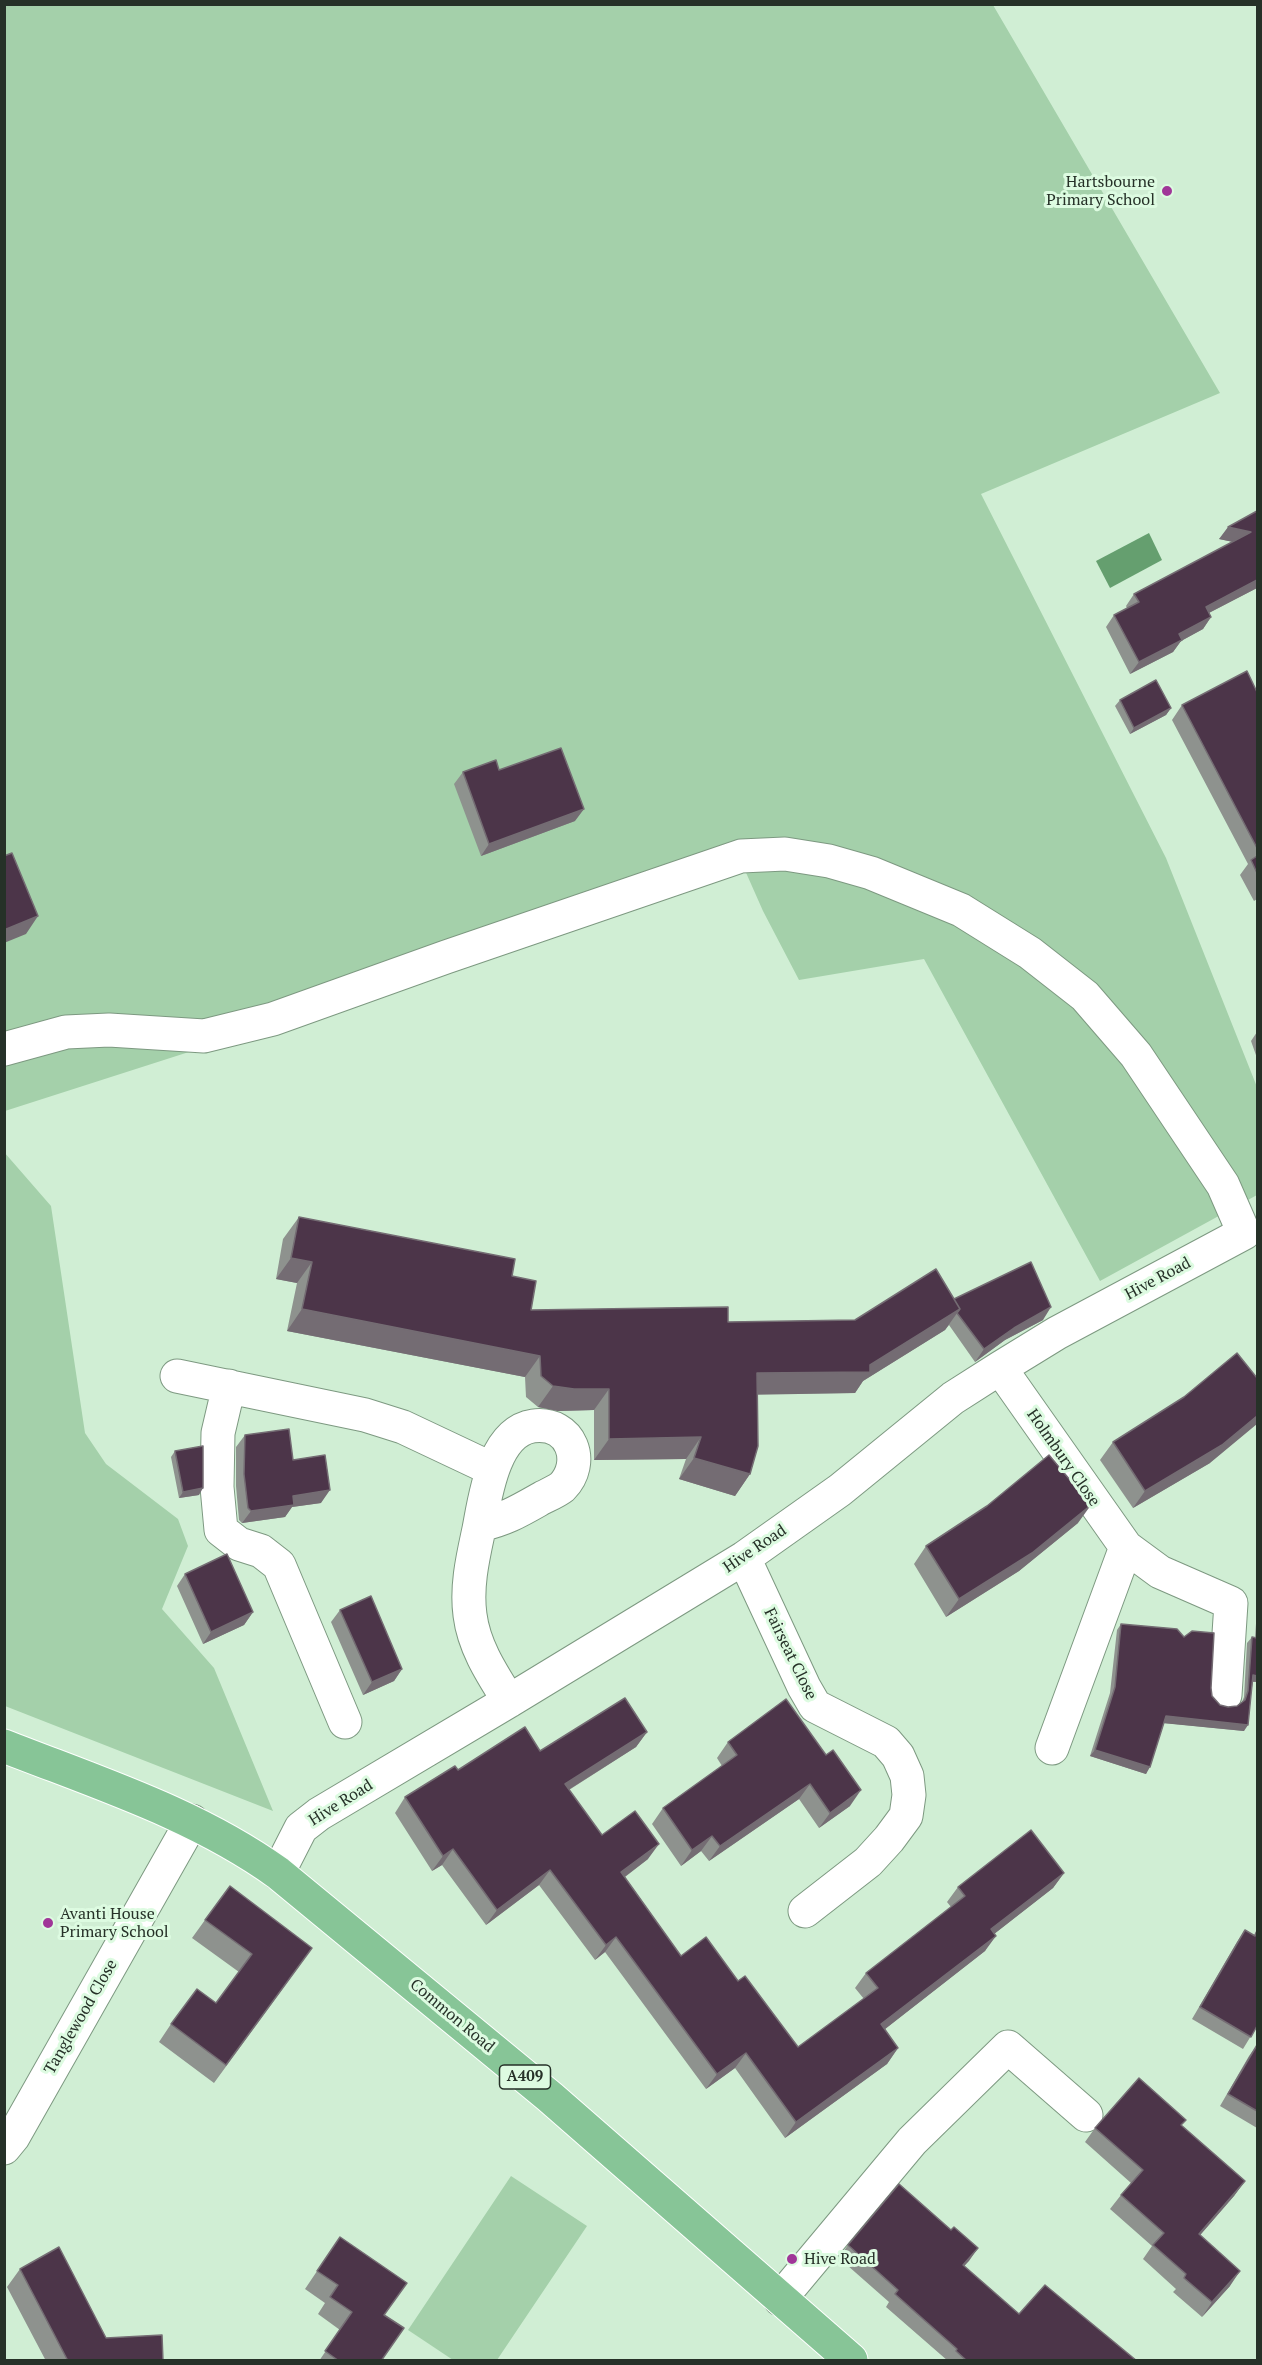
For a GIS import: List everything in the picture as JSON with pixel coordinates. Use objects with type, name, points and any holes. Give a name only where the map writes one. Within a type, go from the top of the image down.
[{"type":"main road","name":"Common Road","points":[[4,1746],[192,1821],[251,1853],[550,2097],[851,2361]]},
{"type":"street","name":"Hive Road","points":[[4,1049],[66,1032],[109,1030],[204,1036],[273,1019],[741,856],[785,854],[828,861],[871,873],[962,910],[1030,953],[1085,996],[1136,1055],[1223,1185],[1244,1233],[1057,1333],[952,1398],[840,1490],[744,1558],[319,1814],[301,1828],[278,1873]]},
{"type":"street","name":"Holmbury Close","points":[[1000,1368],[1126,1547],[1160,1572],[1231,1603],[1225,1695]]},
{"type":"street","points":[[177,1376],[365,1415],[403,1427],[492,1469]]},
{"type":"street","points":[[229,1386],[218,1433],[216,1487],[221,1530],[239,1544],[261,1551],[279,1565],[345,1722]]},
{"type":"street","points":[[480,1525],[504,1520],[562,1486],[571,1472],[573,1455],[571,1442],[564,1433],[549,1426],[532,1426],[519,1431],[504,1446],[492,1469],[469,1576],[470,1616],[483,1660],[509,1701]]},
{"type":"street","points":[[1052,1748],[1126,1547]]},
{"type":"street","name":"Fairseat Close","points":[[744,1558],[815,1706],[886,1742],[898,1756],[907,1776],[909,1795],[906,1816],[889,1839],[868,1862],[805,1911]]},
{"type":"street","name":"Tanglewood Close","points":[[4,2148],[19,2127],[192,1821]]},
{"type":"street","points":[[780,2299],[912,2141],[1008,2047],[1086,2115]]},
{"type":"shaded area","points":[[4,5],[993,5],[1220,393],[981,494],[1166,858],[1257,1087],[1257,1195],[1100,1281],[924,959],[799,980],[763,911],[732,841],[354,999],[5,1111]]},
{"type":"shaded area","points":[[1149,533],[1162,560],[1110,588],[1096,561]]},
{"type":"shaded area","points":[[4,1152],[51,1206],[85,1433],[106,1464],[178,1519],[188,1546],[162,1609],[214,1668],[273,1811],[5,1706]]},
{"type":"shaded area","points":[[511,2176],[587,2226],[497,2360],[453,2360],[408,2330]]},
{"type":"building","points":[[1257,511],[1257,580],[1206,607],[1211,617],[1179,634],[1182,640],[1139,662],[1114,615],[1139,602],[1134,594],[1251,532],[1228,527]]},
{"type":"building","points":[[1247,671],[1257,692],[1257,848],[1182,705]]},
{"type":"building","points":[[1156,680],[1171,708],[1134,728],[1120,700]]},
{"type":"building","points":[[561,748],[584,809],[489,844],[463,772],[496,760],[499,770]]},
{"type":"building","points":[[12,853],[38,916],[4,930],[4,856]]},
{"type":"building","points":[[1257,856],[1257,873],[1251,860]]},
{"type":"building","points":[[299,1217],[515,1259],[512,1276],[536,1281],[531,1310],[728,1307],[728,1322],[855,1320],[936,1269],[960,1309],[870,1365],[870,1372],[757,1373],[758,1446],[750,1474],[694,1458],[701,1437],[609,1439],[609,1389],[574,1389],[553,1386],[541,1376],[540,1356],[302,1309],[312,1262],[291,1258]]},
{"type":"building","points":[[1031,1262],[1051,1307],[1014,1328],[984,1349],[957,1313],[960,1309],[954,1299]]},
{"type":"building","points":[[1237,1353],[1257,1378],[1257,1416],[1222,1445],[1145,1491],[1113,1442],[1184,1397]]},
{"type":"building","points":[[289,1429],[293,1460],[325,1455],[330,1490],[293,1496],[294,1505],[251,1511],[248,1508],[244,1474],[245,1435]]},
{"type":"building","points":[[203,1446],[203,1488],[183,1492],[175,1451]]},
{"type":"building","points":[[1049,1455],[1091,1505],[1032,1553],[959,1599],[926,1546],[987,1506]]},
{"type":"building","points":[[227,1554],[253,1612],[211,1632],[185,1574]]},
{"type":"building","points":[[371,1596],[402,1669],[372,1682],[340,1610]]},
{"type":"building","points":[[1121,1624],[1177,1629],[1184,1637],[1192,1631],[1214,1633],[1212,1696],[1220,1705],[1228,1707],[1237,1706],[1245,1700],[1248,1691],[1252,1637],[1257,1638],[1257,1676],[1253,1675],[1248,1725],[1166,1716],[1150,1767],[1095,1750],[1115,1687]]},
{"type":"building","points":[[625,1698],[647,1732],[565,1784],[602,1835],[635,1811],[659,1844],[621,1872],[681,1956],[706,1937],[738,1981],[745,1976],[798,2047],[878,1988],[866,1973],[965,1896],[958,1887],[1031,1830],[1064,1873],[991,1929],[996,1936],[881,2024],[898,2048],[796,2122],[746,2053],[717,2074],[616,1937],[606,1945],[550,1870],[497,1910],[453,1849],[443,1856],[405,1797],[455,1766],[458,1770],[525,1727],[540,1751]]},
{"type":"building","points":[[786,1699],[826,1755],[833,1750],[861,1790],[830,1813],[810,1784],[720,1846],[712,1836],[692,1850],[663,1808],[737,1755],[728,1742]]},
{"type":"building","points":[[230,1886],[312,1948],[226,2065],[171,2024],[197,1989],[216,2003],[252,1954],[205,1920]]},
{"type":"building","points":[[1245,1930],[1255,1936],[1257,1931],[1257,2026],[1251,2037],[1200,2007]]},
{"type":"building","points":[[1257,2045],[1257,2111],[1228,2094]]},
{"type":"building","points":[[1139,2078],[1186,2120],[1181,2125],[1245,2181],[1199,2234],[1240,2271],[1212,2302],[1184,2278],[1186,2274],[1153,2245],[1164,2233],[1121,2195],[1143,2170],[1095,2128]]},
{"type":"building","points":[[899,2184],[951,2230],[954,2227],[978,2248],[963,2265],[1019,2314],[1045,2285],[1137,2361],[967,2361],[956,2351],[957,2349],[895,2294],[898,2290],[848,2245]]},
{"type":"building","points":[[340,2237],[407,2283],[384,2315],[404,2328],[381,2361],[339,2361],[325,2351],[352,2312],[330,2297],[338,2285],[317,2271]]},
{"type":"building","points":[[59,2247],[106,2338],[162,2335],[163,2361],[68,2361],[20,2269]]},
{"type":"place","name":"Hartsbourne Primary School","points":[[1167,191]]},
{"type":"place","name":"Avanti House Primary School","points":[[48,1923]]},
{"type":"place","name":"Hive Road","points":[[792,2259]]}]
